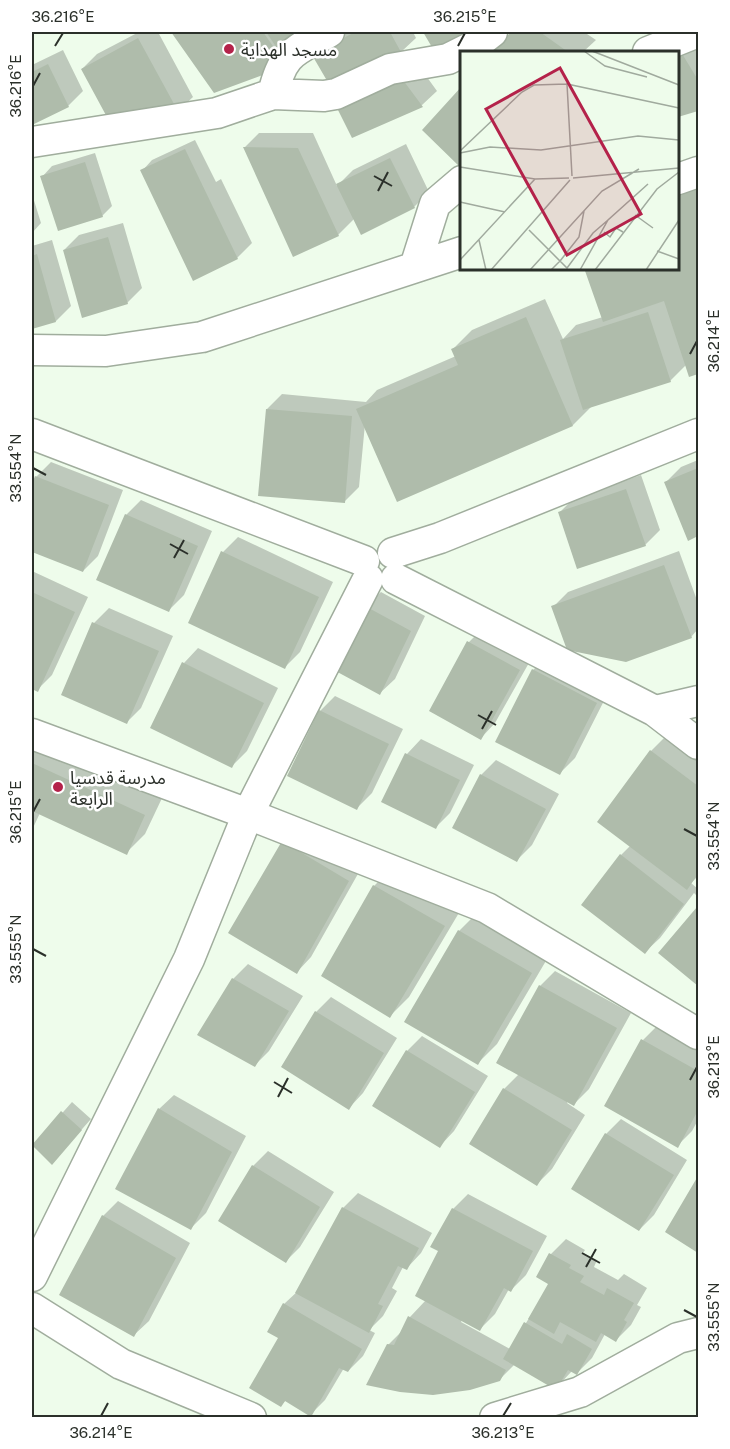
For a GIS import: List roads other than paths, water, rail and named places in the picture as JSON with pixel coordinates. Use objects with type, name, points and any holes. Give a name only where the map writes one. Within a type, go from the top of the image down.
[{"type":"street","points":[[273,94],[279,71],[289,54],[329,32]]},
{"type":"street","points":[[464,51],[492,32]]},
{"type":"street","points":[[650,51],[698,32]]},
{"type":"street","points":[[32,142],[217,113],[273,94],[324,96],[336,94],[390,69],[448,59],[460,53]]},
{"type":"street","points":[[679,179],[699,172]]},
{"type":"street","points":[[415,267],[435,204],[460,183]]},
{"type":"street","points":[[32,350],[106,351],[202,337],[460,253]]},
{"type":"street","points":[[32,1276],[189,959],[248,814],[380,568],[440,538],[699,434]]},
{"type":"street","points":[[32,435],[380,568],[655,711],[699,744]]},
{"type":"street","points":[[655,711],[699,701]]},
{"type":"street","points":[[32,734],[248,814],[487,908],[699,1034]]},
{"type":"street","points":[[32,1308],[121,1364],[251,1418]]},
{"type":"street","points":[[495,1418],[580,1392],[678,1338],[699,1333]]},
{"type":"place","name":"مسجد الهداية","points":[[229,49]]},
{"type":"place","name":"مدرسة قدسيا الرابعة","points":[[58,787]]}]
